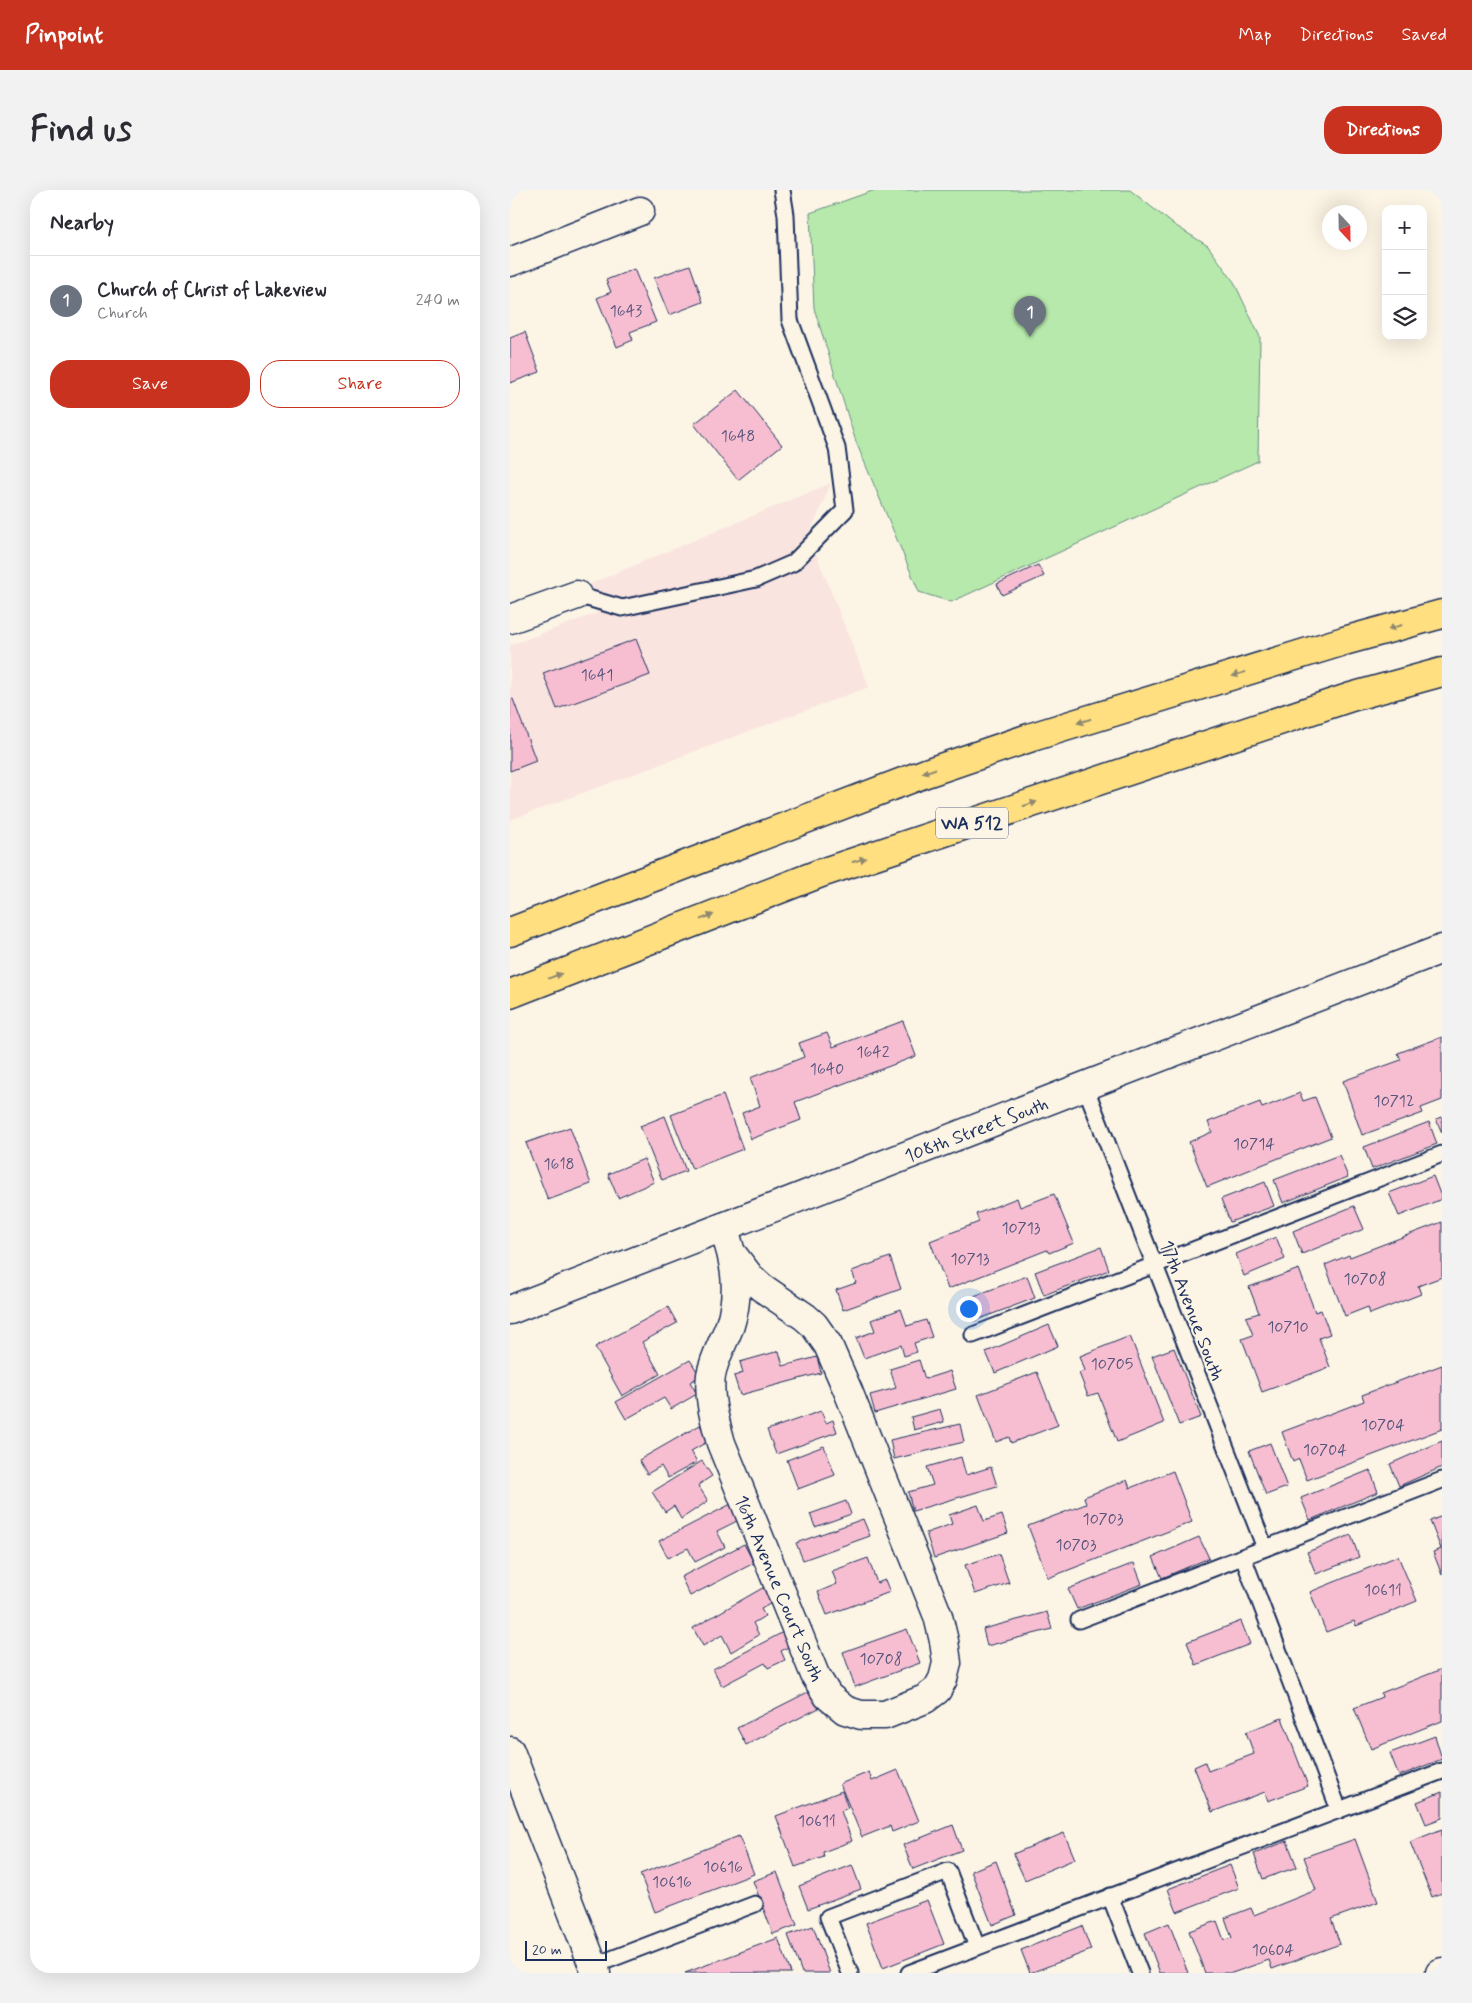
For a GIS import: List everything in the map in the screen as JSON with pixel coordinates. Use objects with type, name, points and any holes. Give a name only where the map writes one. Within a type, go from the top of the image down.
[{"type":"highway","points":[[510,932],[926,772],[1032,737],[1325,647],[1442,614]]},
{"type":"highway","name":"WA 512","points":[[510,994],[830,870],[1351,697],[1442,672]]},
{"type":"street","points":[[510,262],[640,211]]},
{"type":"street","points":[[510,619],[577,595]]},
{"type":"street","name":"108th Street South","points":[[510,1310],[1084,1086],[1442,949]]},
{"type":"street","name":"16th Avenue Court South","points":[[723,1228],[733,1255],[736,1281],[735,1302],[730,1323],[711,1374],[714,1417],[721,1443],[819,1682],[828,1696],[845,1710],[861,1715],[885,1715],[925,1699],[937,1690],[947,1663],[938,1616],[828,1345],[814,1325],[760,1287],[733,1255]]},
{"type":"street","points":[[510,1751],[594,1970]]},
{"type":"lane","points":[[577,595],[622,608],[756,579],[793,563],[845,510],[837,448],[790,320],[786,215],[782,190]]},
{"type":"lane","name":"17th Avenue South","points":[[1084,1086],[1265,1548]]},
{"type":"lane","points":[[973,1335],[1442,1154]]},
{"type":"lane","points":[[1079,1620],[1442,1480]]},
{"type":"lane","points":[[1243,1556],[1339,1810]]},
{"type":"lane","points":[[909,1973],[1442,1771]]},
{"type":"lane","points":[[850,1973],[828,1916],[948,1871],[977,1947]]},
{"type":"lane","points":[[1110,1896],[1140,1973]]},
{"type":"lane","points":[[594,1970],[755,1904]]},
{"type":"shaded area","points":[[831,483],[809,536],[869,687],[510,820],[510,645],[597,613],[587,585]]},
{"type":"green space","points":[[875,190],[1130,190],[1173,224],[1208,246],[1234,282],[1260,337],[1258,461],[951,602],[919,592],[856,442],[814,308],[810,213]]},
{"type":"building","points":[[690,265],[703,302],[669,315],[654,278]]},
{"type":"building","points":[[634,269],[656,322],[630,332],[633,340],[617,347],[597,298],[611,292],[606,280]]},
{"type":"building","points":[[525,332],[540,372],[510,383],[510,338]]},
{"type":"building","points":[[738,390],[782,445],[738,480],[694,424]]},
{"type":"building","points":[[1038,565],[1044,576],[1002,595],[997,584]]},
{"type":"building","points":[[636,639],[650,675],[557,709],[543,673]]},
{"type":"building","points":[[513,699],[536,761],[510,771],[510,700]]},
{"type":"building","points":[[903,1021],[916,1056],[795,1102],[801,1120],[751,1139],[742,1113],[760,1106],[750,1078],[804,1057],[799,1043],[827,1033],[833,1047]]},
{"type":"building","points":[[1442,1037],[1442,1100],[1421,1108],[1423,1113],[1362,1135],[1343,1081],[1401,1060],[1398,1053]]},
{"type":"building","points":[[1300,1093],[1303,1101],[1315,1097],[1331,1137],[1207,1187],[1189,1142],[1212,1132],[1208,1122],[1260,1102],[1262,1108]]},
{"type":"building","points":[[723,1095],[743,1149],[692,1169],[671,1115]]},
{"type":"building","points":[[665,1116],[686,1171],[662,1180],[640,1126]]},
{"type":"building","points":[[1442,1117],[1442,1133],[1436,1119]]},
{"type":"building","points":[[1429,1122],[1437,1144],[1372,1169],[1364,1147]]},
{"type":"building","points":[[570,1127],[591,1184],[548,1200],[526,1143]]},
{"type":"building","points":[[1339,1155],[1348,1177],[1283,1203],[1274,1180]]},
{"type":"building","points":[[644,1159],[654,1182],[618,1198],[608,1174]]},
{"type":"building","points":[[1433,1176],[1442,1199],[1399,1216],[1389,1193]]},
{"type":"building","points":[[1265,1182],[1274,1206],[1230,1222],[1221,1199]]},
{"type":"building","points":[[1054,1194],[1074,1243],[1049,1253],[1047,1250],[948,1289],[930,1241],[979,1222],[976,1214],[1017,1198],[1020,1207]]},
{"type":"building","points":[[1354,1206],[1364,1229],[1302,1254],[1293,1231]]},
{"type":"building","points":[[1442,1222],[1442,1277],[1418,1286],[1421,1294],[1370,1314],[1368,1307],[1345,1316],[1325,1265]]},
{"type":"building","points":[[1276,1237],[1285,1259],[1244,1276],[1236,1254]]},
{"type":"building","points":[[1101,1247],[1109,1270],[1044,1295],[1035,1272]]},
{"type":"building","points":[[890,1257],[901,1289],[843,1310],[836,1290],[856,1283],[852,1271]]},
{"type":"building","points":[[1299,1269],[1315,1312],[1321,1310],[1330,1334],[1319,1338],[1330,1367],[1262,1392],[1242,1339],[1253,1335],[1246,1317],[1259,1313],[1249,1287]]},
{"type":"building","points":[[1027,1276],[1035,1298],[974,1321],[966,1299]]},
{"type":"building","points":[[668,1307],[677,1323],[642,1342],[660,1374],[622,1396],[595,1347]]},
{"type":"building","points":[[901,1309],[907,1326],[926,1320],[932,1337],[914,1343],[917,1352],[904,1356],[901,1345],[864,1358],[856,1338],[875,1331],[871,1320]]},
{"type":"building","points":[[1049,1325],[1058,1346],[995,1373],[986,1352]]},
{"type":"building","points":[[1130,1336],[1164,1423],[1117,1442],[1098,1393],[1088,1396],[1079,1373],[1085,1371],[1080,1356]]},
{"type":"building","points":[[1174,1348],[1201,1417],[1179,1425],[1152,1356]]},
{"type":"building","points":[[779,1351],[783,1366],[817,1357],[821,1373],[740,1395],[734,1376],[743,1373],[740,1362]]},
{"type":"building","points":[[690,1360],[700,1376],[690,1382],[697,1394],[671,1409],[664,1398],[626,1419],[616,1402]]},
{"type":"building","points":[[919,1360],[925,1379],[950,1371],[956,1389],[875,1413],[870,1395],[896,1388],[890,1369]]},
{"type":"building","points":[[1442,1365],[1442,1429],[1307,1480],[1299,1459],[1293,1462],[1282,1432],[1364,1401],[1362,1395]]},
{"type":"building","points":[[1037,1372],[1058,1425],[1011,1443],[1009,1437],[996,1442],[978,1395]]},
{"type":"building","points":[[940,1409],[944,1422],[914,1430],[911,1417]]},
{"type":"building","points":[[821,1411],[826,1423],[833,1420],[837,1432],[776,1454],[767,1430]]},
{"type":"building","points":[[960,1424],[964,1442],[894,1459],[890,1440]]},
{"type":"building","points":[[700,1425],[709,1441],[691,1451],[697,1462],[668,1478],[661,1466],[647,1474],[639,1460]]},
{"type":"building","points":[[1442,1441],[1442,1467],[1399,1486],[1390,1464]]},
{"type":"building","points":[[1270,1443],[1287,1487],[1266,1495],[1249,1451]]},
{"type":"building","points":[[824,1446],[835,1475],[798,1489],[787,1460]]},
{"type":"building","points":[[961,1457],[966,1475],[991,1467],[997,1486],[913,1511],[908,1492],[933,1485],[927,1467]]},
{"type":"building","points":[[702,1461],[712,1476],[698,1485],[708,1501],[681,1519],[674,1506],[665,1512],[652,1492]]},
{"type":"building","points":[[1370,1470],[1378,1492],[1310,1520],[1301,1498]]},
{"type":"building","points":[[1173,1471],[1192,1522],[1048,1578],[1028,1526],[1086,1504],[1084,1497],[1127,1480],[1130,1488]]},
{"type":"building","points":[[846,1501],[851,1514],[815,1527],[810,1514]]},
{"type":"building","points":[[733,1503],[741,1519],[717,1531],[725,1547],[695,1562],[688,1548],[668,1558],[659,1541]]},
{"type":"building","points":[[978,1505],[984,1521],[1002,1515],[1008,1533],[934,1558],[926,1533],[952,1524],[949,1515]]},
{"type":"building","points":[[1442,1516],[1442,1575],[1433,1552],[1441,1549],[1430,1521]]},
{"type":"building","points":[[863,1519],[870,1536],[803,1560],[796,1543]]},
{"type":"building","points":[[1351,1535],[1359,1557],[1316,1574],[1307,1552]]},
{"type":"building","points":[[1199,1537],[1209,1558],[1162,1578],[1153,1557]]},
{"type":"building","points":[[744,1544],[754,1563],[690,1596],[681,1577]]},
{"type":"building","points":[[999,1554],[1009,1583],[975,1594],[965,1565]]},
{"type":"building","points":[[1398,1556],[1417,1601],[1356,1626],[1354,1621],[1326,1632],[1310,1592]]},
{"type":"building","points":[[868,1558],[877,1583],[885,1580],[890,1592],[827,1615],[818,1592],[837,1584],[832,1571]]},
{"type":"building","points":[[1134,1563],[1142,1584],[1077,1609],[1068,1589]]},
{"type":"building","points":[[766,1586],[775,1601],[761,1609],[765,1616],[753,1623],[759,1635],[731,1652],[722,1635],[703,1646],[693,1628]]},
{"type":"building","points":[[1047,1612],[1052,1629],[987,1646],[983,1629]]},
{"type":"building","points":[[1241,1621],[1250,1644],[1196,1665],[1187,1642]]},
{"type":"building","points":[[789,1629],[796,1643],[781,1651],[785,1660],[768,1668],[765,1663],[722,1686],[713,1669]]},
{"type":"building","points":[[907,1629],[920,1663],[855,1687],[843,1652]]},
{"type":"building","points":[[1442,1669],[1442,1721],[1371,1749],[1354,1708],[1382,1697],[1381,1693]]},
{"type":"building","points":[[812,1690],[821,1707],[746,1745],[737,1728]]},
{"type":"building","points":[[1282,1718],[1308,1786],[1268,1801],[1265,1792],[1212,1812],[1194,1767],[1205,1762],[1208,1771],[1254,1754],[1246,1732]]},
{"type":"building","points":[[1435,1736],[1442,1759],[1399,1776],[1390,1753]]},
{"type":"building","points":[[898,1770],[919,1821],[892,1832],[890,1826],[862,1837],[840,1784],[869,1772],[872,1781]]},
{"type":"building","points":[[842,1791],[848,1808],[841,1811],[852,1841],[823,1852],[824,1857],[795,1867],[776,1816]]},
{"type":"building","points":[[1442,1792],[1442,1818],[1426,1824],[1417,1802]]},
{"type":"building","points":[[953,1825],[962,1850],[913,1869],[903,1845]]},
{"type":"building","points":[[1442,1829],[1442,1893],[1432,1897],[1410,1842]]},
{"type":"building","points":[[1064,1833],[1075,1859],[1025,1880],[1013,1854]]},
{"type":"building","points":[[739,1836],[754,1874],[655,1912],[640,1874]]},
{"type":"building","points":[[1355,1839],[1378,1902],[1331,1919],[1340,1944],[1272,1969],[1269,1960],[1232,1973],[1205,1973],[1189,1931],[1217,1921],[1224,1940],[1232,1938],[1225,1918],[1251,1908],[1254,1915],[1316,1890],[1304,1857]]},
{"type":"building","points":[[1287,1841],[1297,1867],[1263,1879],[1254,1854]]},
{"type":"building","points":[[996,1861],[1016,1915],[992,1925],[971,1871]]},
{"type":"building","points":[[852,1865],[861,1889],[808,1909],[799,1886]]},
{"type":"building","points":[[1230,1865],[1239,1888],[1177,1912],[1168,1889]]},
{"type":"building","points":[[777,1872],[797,1925],[773,1934],[753,1881]]},
{"type":"building","points":[[927,1900],[944,1944],[883,1968],[866,1923]]},
{"type":"building","points":[[1169,1923],[1188,1973],[1160,1973],[1145,1933]]},
{"type":"building","points":[[813,1926],[830,1973],[802,1973],[788,1935]]},
{"type":"building","points":[[1082,1926],[1091,1950],[1030,1973],[1021,1950]]},
{"type":"building","points":[[778,1938],[791,1973],[685,1973]]},
{"type":"place","name":"Church of Christ of Lakeview","points":[[1030,337]]}]
